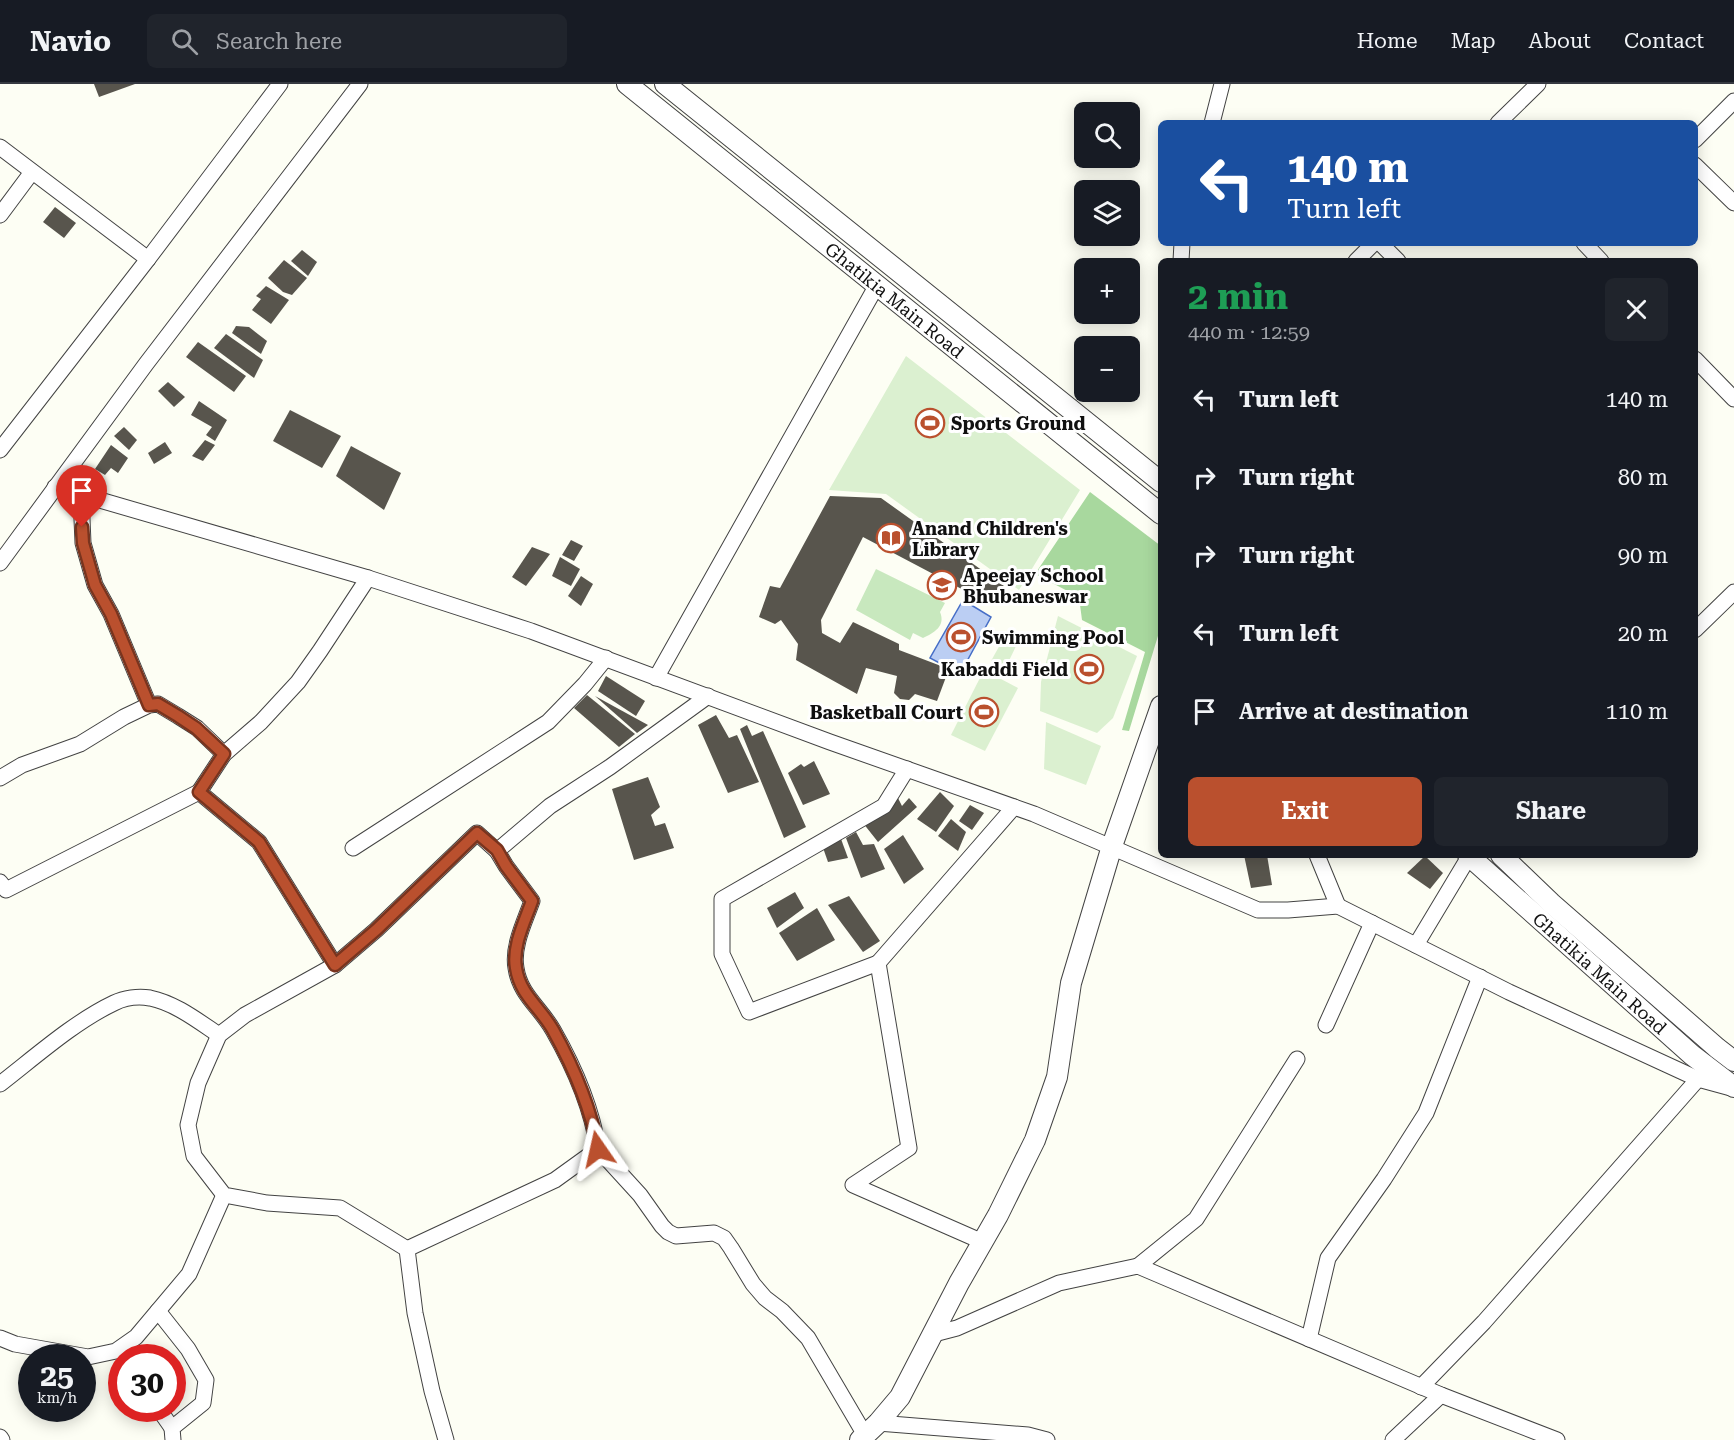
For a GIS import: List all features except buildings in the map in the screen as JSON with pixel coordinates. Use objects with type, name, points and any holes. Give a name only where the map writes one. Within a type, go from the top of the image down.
[{"type":"street","points":[[0,450],[280,84]]},
{"type":"street","points":[[0,563],[146,364],[360,84]]},
{"type":"street","name":"Ghatikia Main Road","points":[[627,84],[1158,512]]},
{"type":"street","name":"Ghatikia Main Road","points":[[666,84],[1158,481]]},
{"type":"street","points":[[1213,120],[1222,84]]},
{"type":"street","points":[[1501,120],[1538,84]]},
{"type":"street","points":[[1698,137],[1734,101]]},
{"type":"street","points":[[706,147],[720,128]]},
{"type":"street","points":[[0,147],[148,259]]},
{"type":"street","points":[[1698,168],[1734,203]]},
{"type":"street","points":[[0,215],[32,172]]},
{"type":"street","points":[[1359,258],[1371,246]]},
{"type":"street","points":[[1383,246],[1395,258]]},
{"type":"street","points":[[1590,246],[1599,258]]},
{"type":"street","points":[[657,678],[877,285]]},
{"type":"street","points":[[1698,361],[1734,399]]},
{"type":"street","points":[[56,487],[368,578],[531,631],[1014,807],[1112,846],[1258,910],[1338,906],[1509,992],[1698,1078],[1734,1088]]},
{"type":"street","points":[[81,495],[83,543],[95,585],[111,614],[149,705]]},
{"type":"street","points":[[2,888],[199,792],[224,754],[261,722],[298,682],[368,578]]},
{"type":"street","points":[[1698,627],[1734,592]]},
{"type":"street","points":[[353,848],[548,722],[585,684],[606,658]]},
{"type":"street","points":[[497,850],[550,806],[610,767],[708,696]]},
{"type":"street","points":[[0,778],[22,765],[80,744],[124,717],[149,705],[158,704],[196,728],[224,754]]},
{"type":"street","points":[[868,1433],[900,1397],[959,1283],[998,1215],[1035,1140],[1057,1077],[1071,982],[1112,846],[1158,715]]},
{"type":"street","points":[[907,769],[884,806],[722,899],[722,954],[749,1012],[878,963],[1014,807]]},
{"type":"street","points":[[199,792],[259,842],[335,965]]},
{"type":"street","points":[[407,1249],[340,1208],[267,1203],[224,1195],[194,1156],[188,1125],[198,1083],[219,1035],[245,1015],[335,965],[376,930],[477,833],[497,850],[532,901],[518,945],[515,965],[520,986],[552,1028],[572,1068],[594,1125],[598,1149],[640,1195],[668,1232],[676,1236],[714,1233],[723,1238],[753,1284],[808,1338],[868,1433]]},
{"type":"street","points":[[1318,858],[1338,906]]},
{"type":"street","points":[[1416,945],[1468,858]]},
{"type":"street","name":"Ghatikia Main Road","points":[[1471,858],[1692,1055],[1734,1088]]},
{"type":"street","name":"Ghatikia Main Road","points":[[1504,858],[1551,903],[1734,1061]]},
{"type":"street","points":[[1326,1025],[1372,923]]},
{"type":"street","points":[[878,963],[909,1148],[853,1185],[983,1242]]},
{"type":"street","points":[[1309,1339],[1328,1258],[1384,1179],[1426,1113],[1480,977]]},
{"type":"street","points":[[0,1084],[69,1030],[115,1003],[135,997],[151,998],[177,1008],[219,1035]]},
{"type":"street","points":[[934,1334],[957,1328],[1059,1283],[1138,1266],[1196,1219],[1297,1059]]},
{"type":"street","points":[[1421,1387],[1484,1322],[1698,1078]]},
{"type":"street","points":[[407,1249],[555,1180],[598,1149]]},
{"type":"street","points":[[129,1344],[189,1274],[224,1195]]},
{"type":"street","points":[[407,1249],[415,1313],[432,1391],[446,1440]]},
{"type":"street","points":[[1138,1266],[1421,1387],[1557,1440]]},
{"type":"street","points":[[158,1311],[188,1349],[206,1380],[203,1403],[173,1434]]},
{"type":"street","points":[[0,1338],[15,1344],[88,1357],[108,1356]]},
{"type":"street","points":[[1393,1440],[1441,1395]]},
{"type":"street","points":[[868,1433],[1029,1436],[1047,1440]]},
{"type":"green space","name":"Sports Ground","points":[[906,356],[1080,490],[1019,590],[886,494],[829,490]]},
{"type":"green space","points":[[1090,492],[1158,544],[1158,636],[1129,731],[1122,730],[1145,652],[1082,620],[1079,597],[1035,574]]},
{"type":"green space","points":[[876,569],[945,603],[940,612],[941,621],[938,628],[923,638],[913,633],[910,640],[856,610]]},
{"type":"green space","name":"Kabaddi Field","points":[[1058,616],[1137,656],[1113,718],[1097,733],[1040,711],[1041,682]]},
{"type":"green space","points":[[1006,634],[1018,642],[1005,669],[991,661]]},
{"type":"green space","name":"Basketball Court","points":[[984,670],[1018,688],[985,751],[951,735]]},
{"type":"green space","points":[[1046,722],[1101,746],[1086,785],[1044,769]]},
{"type":"water","name":"Swimming Pool","points":[[963,600],[991,617],[960,674],[930,658]]},
{"type":"place","name":"Sports Ground","points":[[930,423]]},
{"type":"place","name":"Anand Children's Library","points":[[891,538]]},
{"type":"place","name":"Apeejay School Bhubaneswar","points":[[942,585]]},
{"type":"place","name":"Swimming Pool","points":[[961,637]]},
{"type":"place","name":"Kabaddi Field","points":[[1089,669]]},
{"type":"place","name":"Basketball Court","points":[[984,712]]},
{"type":"route","points":[[82,527],[83,543],[95,585],[111,614],[149,705],[158,704],[178,716],[196,728],[224,754],[199,792],[259,842],[335,965],[376,930],[477,833],[497,850],[532,901],[518,945],[515,965],[520,986],[552,1028],[572,1068],[594,1125],[598,1149]]}]
